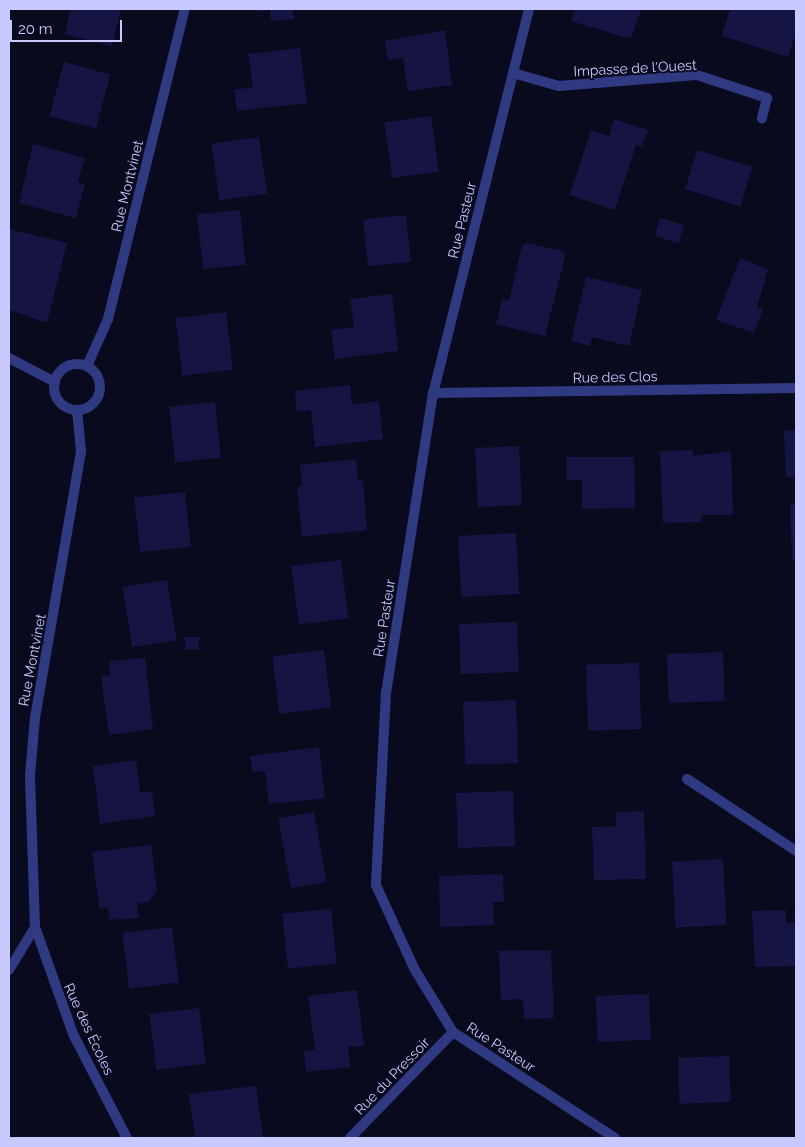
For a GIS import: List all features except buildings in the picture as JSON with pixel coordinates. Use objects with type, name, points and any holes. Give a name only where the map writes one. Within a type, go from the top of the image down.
[{"type":"street","name":"Rue Montvinet","points":[[87,366],[108,319],[185,9]]},
{"type":"street","name":"Rue Pasteur","points":[[529,9],[433,393],[386,692],[376,885],[415,970],[453,1032],[615,1138]]},
{"type":"street","name":"Impasse de l'Ouest","points":[[513,73],[559,86],[696,75],[767,98],[762,118]]},
{"type":"street","points":[[9,358],[55,382]]},
{"type":"street","points":[[68,366],[87,366],[98,377],[100,392],[92,405],[77,410],[59,401],[55,382],[68,366]]},
{"type":"street","name":"Rue des Clos","points":[[433,393],[796,388]]},
{"type":"street","name":"Rue Montvinet","points":[[35,927],[30,775],[35,718],[81,451],[77,410]]},
{"type":"street","points":[[687,779],[796,850]]},
{"type":"street","points":[[9,970],[35,927]]},
{"type":"street","name":"Rue des Écoles","points":[[35,927],[73,1034],[126,1138]]},
{"type":"street","name":"Rue du Pressoir","points":[[350,1138],[453,1032]]}]
